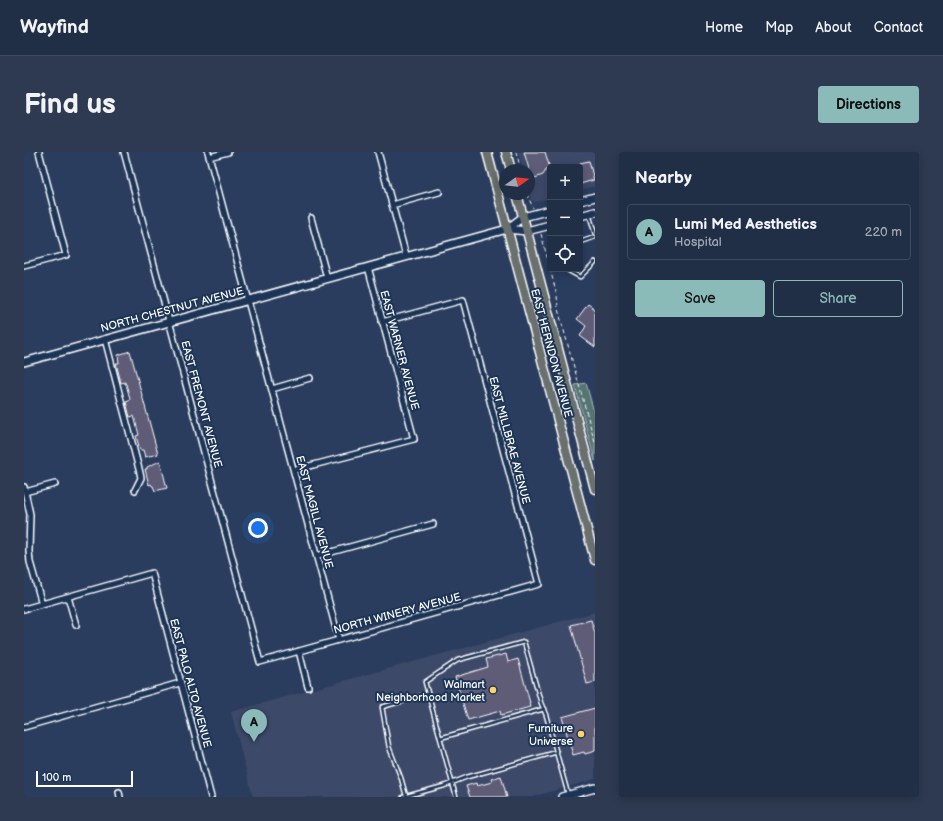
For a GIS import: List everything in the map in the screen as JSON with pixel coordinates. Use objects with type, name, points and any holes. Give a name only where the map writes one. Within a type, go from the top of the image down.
[{"type":"main road","name":"EAST HERNDON AVENUE","points":[[487,152],[595,560]]},
{"type":"main road","points":[[506,152],[509,164]]},
{"type":"main road","name":"EAST HERNDON AVENUE","points":[[519,200],[595,489]]},
{"type":"street","points":[[24,266],[66,255],[39,152]]},
{"type":"street","name":"EAST FREMONT AVENUE","points":[[124,152],[260,662]]},
{"type":"street","points":[[208,155],[228,152]]},
{"type":"street","points":[[378,152],[406,256]]},
{"type":"street","name":"EAST MAGILL AVENUE","points":[[208,155],[339,640]]},
{"type":"street","points":[[392,205],[439,192]]},
{"type":"street","points":[[583,200],[595,197]]},
{"type":"street","name":"NORTH CHESTNUT AVENUE","points":[[507,229],[523,217],[547,211]]},
{"type":"street","points":[[311,218],[327,278]]},
{"type":"street","name":"NORTH CHESTNUT AVENUE","points":[[24,362],[507,229],[527,231],[547,226]]},
{"type":"street","name":"EAST WARNER AVENUE","points":[[294,470],[414,439],[368,267]]},
{"type":"street","name":"EAST MILLBRAE AVENUE","points":[[382,322],[463,300],[539,584]]},
{"type":"street","points":[[105,339],[141,478],[135,490]]},
{"type":"street","points":[[272,389],[310,378]]},
{"type":"street","points":[[42,604],[30,562],[30,514],[25,490],[55,484]]},
{"type":"street","points":[[317,556],[434,524]]},
{"type":"street","points":[[24,528],[30,529]]},
{"type":"street","name":"EAST PALO ALTO AVENUE","points":[[68,597],[152,573],[211,797]]},
{"type":"street","name":"NORTH WINERY AVENUE","points":[[260,662],[539,584]]},
{"type":"street","points":[[24,609],[68,597],[76,625]]},
{"type":"street","points":[[298,651],[308,687]]},
{"type":"street","points":[[24,727],[180,683]]},
{"type":"street","points":[[565,796],[595,788]]},
{"type":"lane","points":[[592,213],[595,234]]},
{"type":"lane","points":[[583,241],[595,237]]},
{"type":"lane","points":[[571,272],[580,277],[595,262]]},
{"type":"lane","points":[[456,797],[425,682],[458,660],[524,642],[556,752],[565,796]]},
{"type":"lane","points":[[428,694],[382,707],[389,747],[401,778],[404,797],[453,783],[467,777],[556,752]]},
{"type":"lane","points":[[440,738],[544,710]]},
{"type":"path","points":[[516,152],[519,164]]},
{"type":"path","points":[[529,200],[532,204]]},
{"type":"path","points":[[541,236],[547,258]]},
{"type":"path","points":[[551,272],[557,295],[558,308],[595,443]]},
{"type":"shaded area","points":[[518,152],[595,152],[595,186],[583,189],[583,164],[547,164],[547,199],[535,202],[532,200],[535,200],[535,164],[521,164]]},
{"type":"shaded area","points":[[595,612],[595,779],[532,797],[253,797],[231,712]]},
{"type":"green space","points":[[586,383],[595,416],[595,461],[575,385]]},
{"type":"building","points":[[524,152],[545,152],[549,164],[547,164],[547,168],[543,175],[535,178],[535,164],[528,164]]},
{"type":"building","points":[[589,161],[594,180],[583,183],[583,164],[580,163]]},
{"type":"building","points":[[588,304],[595,309],[595,347],[580,336],[586,326],[577,319]]},
{"type":"building","points":[[130,351],[158,454],[145,457],[143,450],[140,450],[136,436],[139,435],[134,416],[130,417],[126,402],[130,399],[126,384],[125,382],[121,383],[116,363],[119,363],[118,355]]},
{"type":"building","points":[[160,461],[167,488],[155,491],[151,484],[149,485],[145,469]]},
{"type":"building","points":[[591,620],[595,633],[595,682],[587,684],[571,625]]},
{"type":"building","name":"Walmart Neighborhood Market","points":[[506,654],[508,662],[518,659],[530,707],[501,715],[500,711],[468,720],[455,677],[488,667],[486,659]]},
{"type":"building","name":"Furniture Universe","points":[[595,708],[595,751],[573,755],[562,717]]},
{"type":"building","points":[[501,776],[507,797],[470,797],[466,786],[476,783],[477,786],[492,782],[491,779]]},
{"type":"place","name":"Walmart Neighborhood Market","points":[[493,690]]},
{"type":"place","name":"Furniture Universe","points":[[581,734]]},
{"type":"place","name":"Lumi Med Aesthetics","points":[[254,742]]}]
